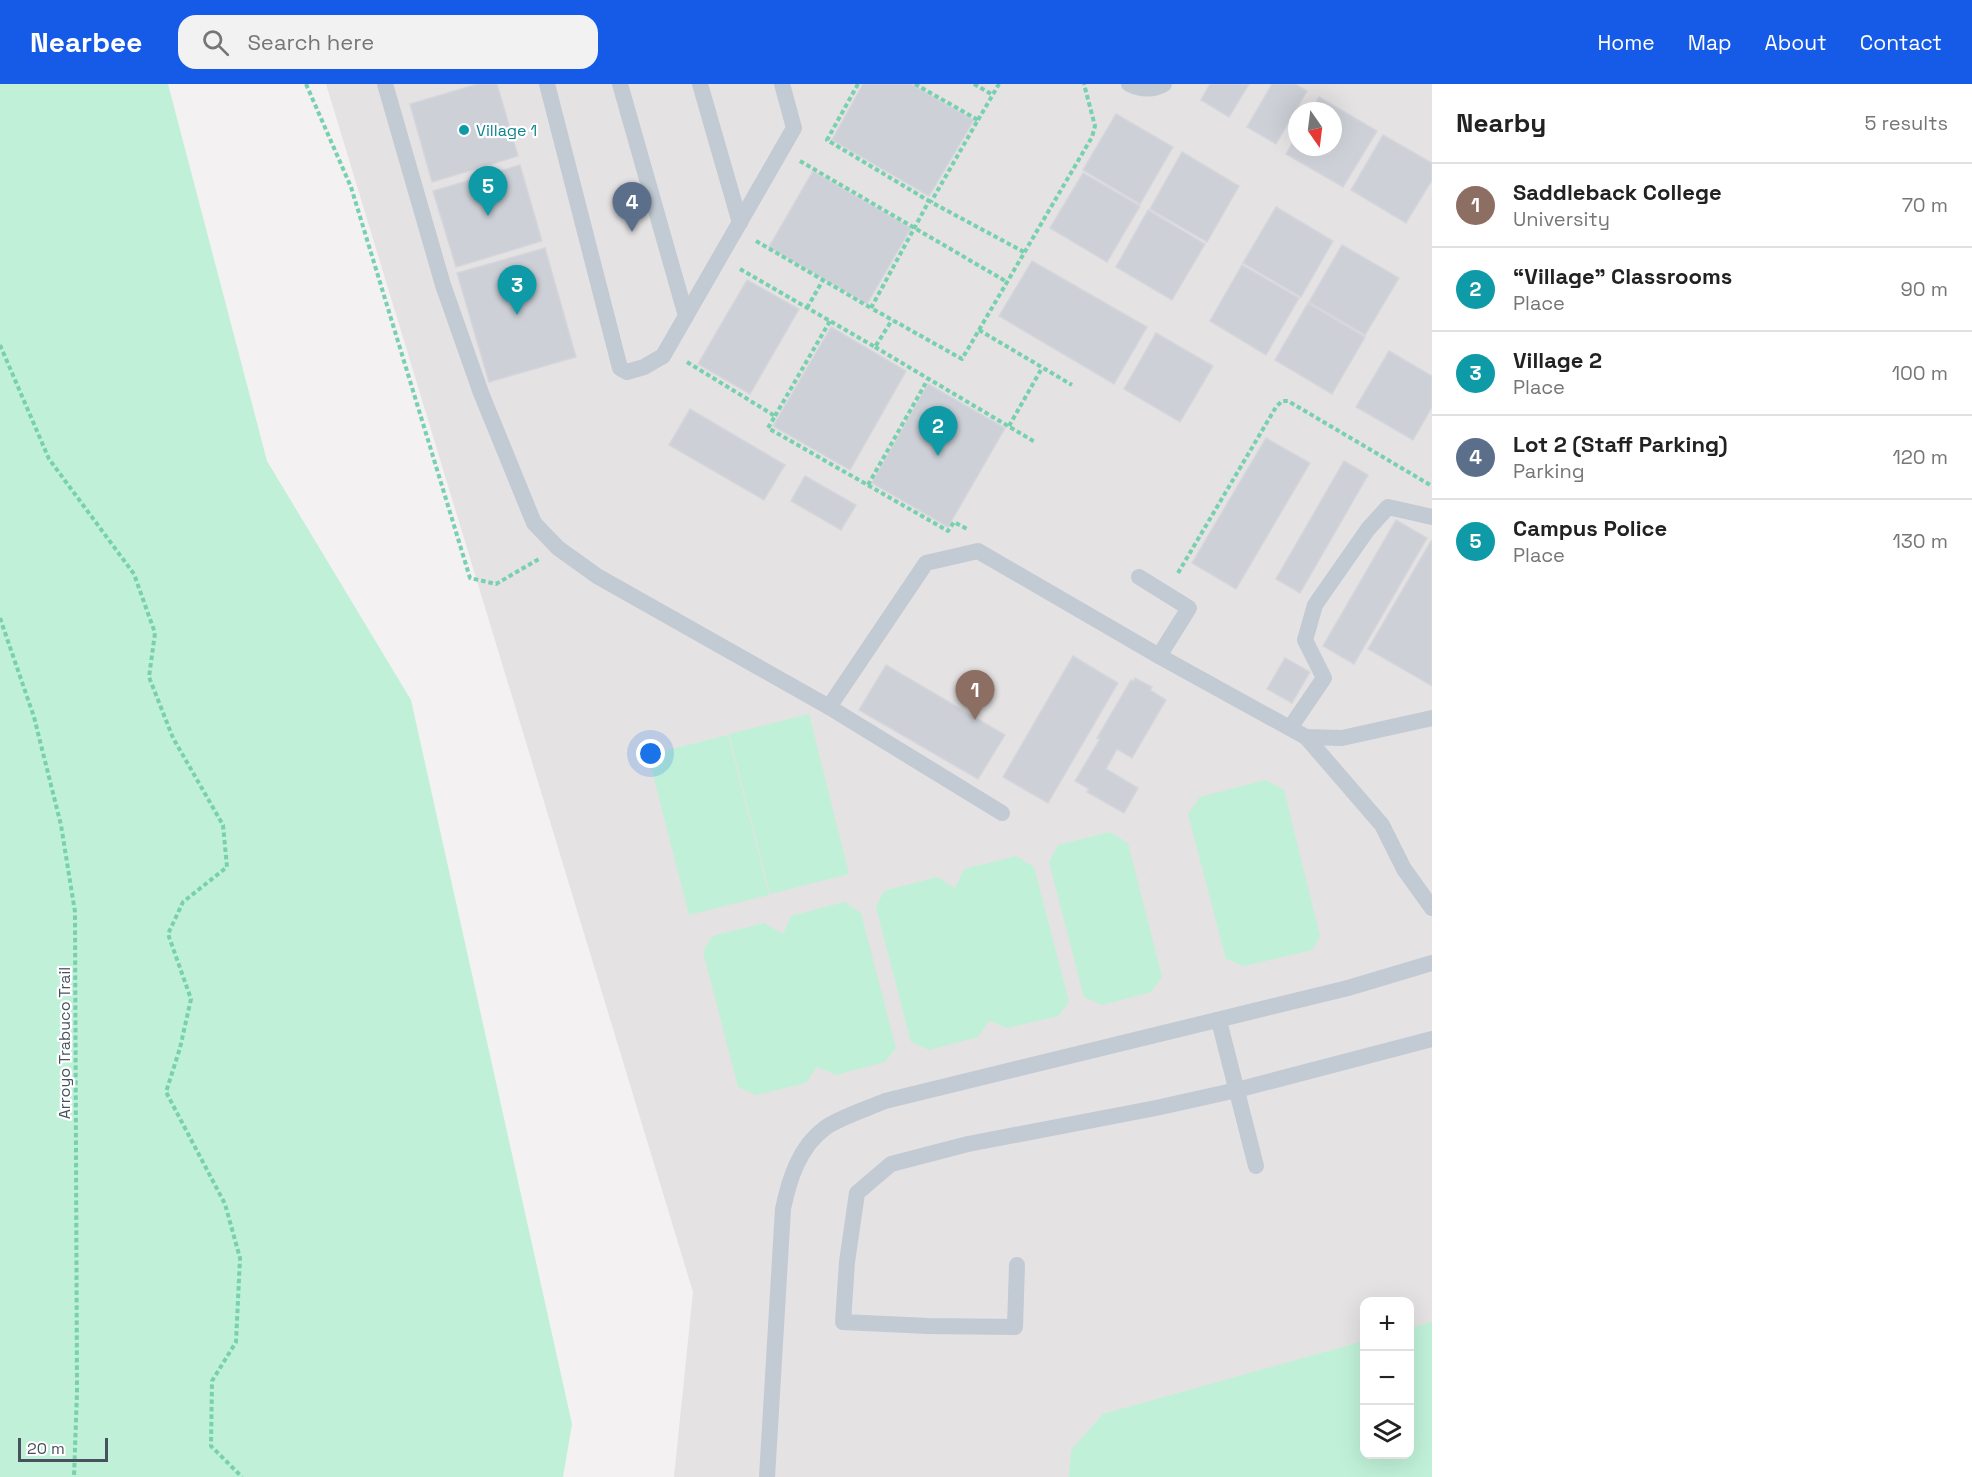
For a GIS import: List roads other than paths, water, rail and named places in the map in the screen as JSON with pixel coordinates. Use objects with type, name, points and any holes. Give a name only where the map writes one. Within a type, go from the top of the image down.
[{"type":"lane","points":[[385,84],[444,285],[481,393],[534,523],[558,548],[597,576],[829,707],[1002,813]]},
{"type":"lane","points":[[546,84],[620,368],[627,372],[644,367],[663,356],[794,128],[782,84]]},
{"type":"lane","points":[[620,84],[686,316]]},
{"type":"lane","points":[[700,84],[740,223]]},
{"type":"lane","points":[[1129,84],[1137,88],[1148,89],[1164,84]]},
{"type":"lane","points":[[1290,728],[1324,678],[1305,640],[1315,605],[1368,529],[1388,507],[1432,517]]},
{"type":"lane","points":[[829,707],[926,563],[978,551],[1305,737],[1382,825],[1404,869],[1432,908]]},
{"type":"lane","points":[[1139,577],[1190,608],[1159,656]]},
{"type":"lane","points":[[1305,737],[1342,738],[1432,718]]},
{"type":"lane","points":[[767,1477],[783,1209],[788,1184],[797,1163],[809,1144],[825,1127],[885,1101],[1348,988],[1432,963]]},
{"type":"lane","points":[[1219,1020],[1256,1166]]},
{"type":"lane","points":[[1017,1265],[1015,1327],[843,1322],[847,1262],[857,1193],[891,1164],[968,1144],[1237,1090],[1432,1039]]},
{"type":"place","name":"Village 1","points":[[464,130]]},
{"type":"place","name":"Campus Police","points":[[488,216]]},
{"type":"place","name":"Lot 2 (Staff Parking)","points":[[632,232]]},
{"type":"place","name":"Village 2","points":[[517,315]]},
{"type":"place","name":"“Village” Classrooms","points":[[938,456]]},
{"type":"place","name":"Saddleback College","points":[[975,720]]}]
